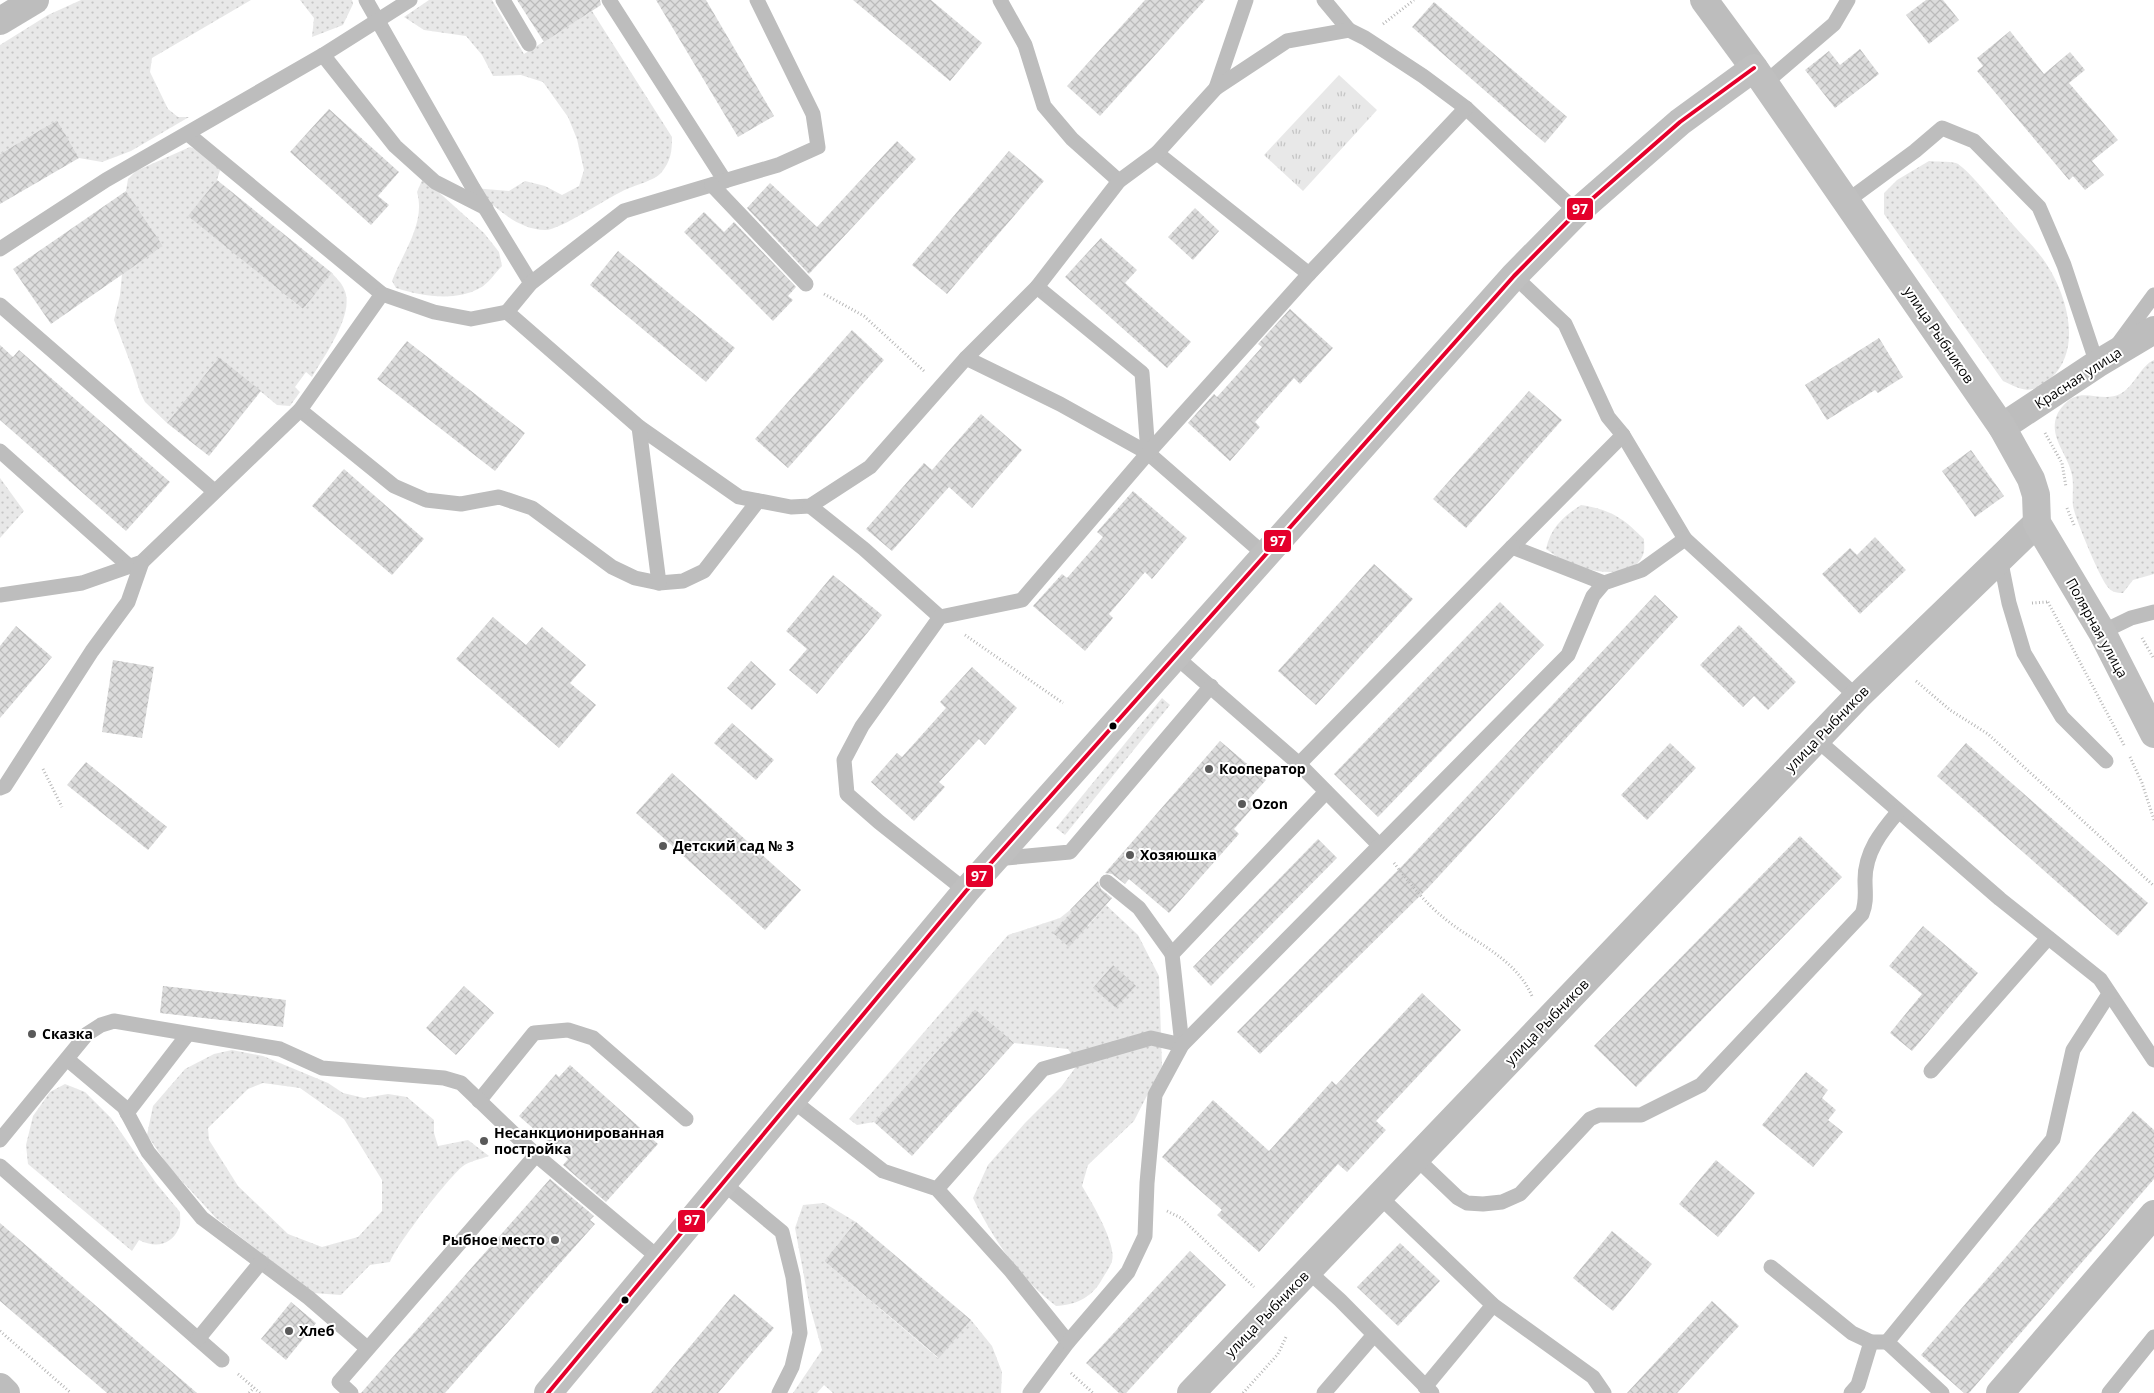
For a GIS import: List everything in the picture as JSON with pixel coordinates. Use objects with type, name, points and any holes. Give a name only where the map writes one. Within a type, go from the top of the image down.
[{"type":"main road","name":"улица Рыбников","points":[[1760,75],[2002,428],[2031,479],[2036,495],[2037,523]]},
{"type":"main road","points":[[548,1393],[966,891],[1514,276],[1576,212],[1680,122],[1760,75]]},
{"type":"main road","name":"Полярная улица","points":[[2037,523],[2102,632],[2154,734]]},
{"type":"street","points":[[0,21],[35,0]]},
{"type":"street","name":"улица Рыбников","points":[[1704,0],[1760,75]]},
{"type":"street","name":"Красная улица","points":[[2002,428],[2103,360],[2154,330]]},
{"type":"street","name":"улица Рыбников","points":[[1192,1393],[1816,739],[2037,523]]},
{"type":"street","points":[[2000,1393],[2154,1214]]},
{"type":"street","points":[[0,1387],[6,1393]]},
{"type":"lane","points":[[366,0],[531,283]]},
{"type":"lane","points":[[0,249],[106,180],[323,55],[410,0]]},
{"type":"lane","points":[[503,0],[529,44]]},
{"type":"lane","points":[[609,0],[718,183],[806,284]]},
{"type":"lane","points":[[188,134],[382,294],[434,312],[471,319],[507,312],[531,283],[624,211],[778,165],[818,148],[813,114],[757,0]]},
{"type":"lane","points":[[1000,0],[1025,45],[1044,106],[1072,139],[1119,181]]},
{"type":"lane","points":[[1216,88],[1246,0]]},
{"type":"lane","points":[[1324,0],[1349,30],[1365,38],[1424,76],[1466,108],[1576,212]]},
{"type":"lane","points":[[1760,75],[1834,24],[1848,0]]},
{"type":"lane","points":[[507,312],[640,427],[739,497],[790,507],[810,506],[870,467],[966,358],[1037,286],[1119,181],[1157,153],[1216,88],[1287,41],[1349,30]]},
{"type":"lane","points":[[323,55],[395,146],[435,182],[486,208]]},
{"type":"lane","points":[[966,891],[847,794],[844,760],[862,726],[940,617],[1022,600],[1148,453],[1308,274],[1466,108]]},
{"type":"lane","points":[[1847,201],[1915,152],[1942,128],[1974,141],[2038,207],[2103,360],[2154,295]]},
{"type":"lane","points":[[1157,153],[1308,274]]},
{"type":"lane","points":[[1514,276],[1565,324],[1608,417],[1623,435],[1685,539],[1857,697]]},
{"type":"lane","points":[[1037,286],[1142,373],[1148,453]]},
{"type":"lane","points":[[0,595],[82,583],[136,564],[300,410],[382,294]]},
{"type":"lane","points":[[0,305],[214,491]]},
{"type":"lane","points":[[966,358],[1060,404],[1148,453],[1265,556]]},
{"type":"lane","points":[[300,410],[394,486],[426,500],[461,504],[499,497],[532,508],[612,567],[635,578],[660,583],[683,581],[704,571],[758,500]]},
{"type":"lane","points":[[640,427],[660,583]]},
{"type":"lane","points":[[1299,764],[1623,435]]},
{"type":"lane","points":[[0,451],[136,564]]},
{"type":"lane","points":[[810,506],[864,549],[940,617]]},
{"type":"lane","points":[[1030,1393],[1068,1342],[1128,1272],[1145,1236],[1155,1095],[1182,1045],[1568,655],[1593,596],[1604,583],[1642,570],[1685,539]]},
{"type":"lane","points":[[1512,546],[1604,583]]},
{"type":"lane","points":[[2000,558],[2009,603],[2024,653],[2062,717],[2106,761]]},
{"type":"lane","points":[[0,788],[5,786],[92,651],[128,602],[136,564]]},
{"type":"lane","points":[[2102,632],[2131,618],[2154,612]]},
{"type":"lane","points":[[1176,656],[1299,764],[1380,846]]},
{"type":"lane","points":[[995,859],[1070,852],[1211,686]]},
{"type":"lane","points":[[1816,739],[2000,899],[2100,979],[2154,1060]]},
{"type":"lane","points":[[1172,954],[1326,792]]},
{"type":"lane","points":[[1416,1158],[1458,1198],[1467,1203],[1502,1202],[1520,1194],[1590,1119],[1599,1116],[1642,1115],[1700,1085],[1862,914],[1866,904],[1866,863],[1877,837],[1898,812]]},
{"type":"lane","points":[[1107,882],[1140,908],[1172,954],[1182,1045]]},
{"type":"lane","points":[[1931,1071],[2048,938]]},
{"type":"lane","points":[[1887,1342],[2053,1139],[2073,1050],[2110,994]]},
{"type":"lane","points":[[0,1140],[87,1034],[101,1025],[114,1021],[280,1049],[322,1068],[444,1078],[461,1083],[536,1155],[660,1259]]},
{"type":"lane","points":[[479,1101],[534,1033],[568,1030],[593,1038],[686,1119]]},
{"type":"lane","points":[[127,1114],[188,1034]]},
{"type":"lane","points":[[938,1189],[1043,1069],[1151,1038],[1182,1045]]},
{"type":"lane","points":[[67,1058],[124,1107],[148,1152],[202,1218],[309,1298],[367,1348]]},
{"type":"lane","points":[[792,1100],[884,1171],[938,1189],[1011,1271],[1068,1342]]},
{"type":"lane","points":[[350,1393],[339,1382],[536,1155]]},
{"type":"lane","points":[[0,1166],[222,1360]]},
{"type":"lane","points":[[723,1183],[782,1232],[793,1277],[800,1333],[792,1367],[779,1393]]},
{"type":"lane","points":[[1379,1196],[1493,1305],[1593,1377],[1604,1393]]},
{"type":"lane","points":[[198,1339],[262,1262]]},
{"type":"lane","points":[[1771,1267],[1852,1333],[1871,1342],[1887,1342],[1942,1393]]},
{"type":"lane","points":[[1308,1271],[1340,1300],[1373,1336],[1428,1390],[1493,1305]]},
{"type":"lane","points":[[1324,1393],[1373,1336]]},
{"type":"lane","points":[[2109,1393],[2154,1337]]},
{"type":"lane","points":[[1851,1393],[1858,1385],[1871,1342]]},
{"type":"path","points":[[1365,38],[1414,0]]},
{"type":"path","points":[[806,284],[864,316],[941,387]]},
{"type":"path","points":[[2009,603],[2046,602],[2053,599]]},
{"type":"path","points":[[2046,602],[2119,735],[2142,783],[2154,820]]},
{"type":"path","points":[[940,617],[1063,703]]},
{"type":"path","points":[[1910,688],[1922,675]]},
{"type":"path","points":[[1916,682],[1950,710],[1988,734],[2154,886]]},
{"type":"path","points":[[31,745],[62,806]]},
{"type":"path","points":[[1380,846],[1443,918],[1476,938],[1515,969],[1527,985],[1535,1004]]},
{"type":"path","points":[[1147,1201],[1181,1218],[1275,1306]]},
{"type":"path","points":[[0,1331],[71,1393]]},
{"type":"path","points":[[1243,1393],[1278,1354],[1287,1335]]},
{"type":"path","points":[[222,1360],[260,1393]]},
{"type":"path","points":[[1055,1360],[1093,1393]]},
{"type":"path","points":[[249,1393],[254,1388]]},
{"type":"green space","points":[[81,0],[251,0],[152,58],[150,72],[168,109],[178,117],[189,117],[131,151],[102,162],[79,158],[57,120],[0,154],[0,45],[48,15]]},
{"type":"green space","points":[[300,0],[352,0],[353,4],[343,25],[312,37],[314,18]]},
{"type":"green space","points":[[429,0],[492,0],[524,54],[592,11],[672,137],[670,156],[664,169],[654,178],[619,193],[552,229],[534,229],[506,215],[473,188],[509,191],[525,181],[545,186],[562,195],[579,186],[584,170],[577,139],[568,117],[543,82],[521,75],[493,76],[482,55],[466,36],[424,30],[404,17]]},
{"type":"green space","points":[[1339,75],[1377,110],[1303,191],[1264,155]]},
{"type":"green space","points":[[190,147],[200,151],[220,170],[217,180],[189,216],[303,309],[332,273],[344,289],[347,299],[346,310],[337,334],[312,377],[306,372],[295,387],[300,392],[290,406],[277,405],[219,357],[167,423],[145,402],[140,392],[114,320],[120,295],[122,274],[163,246],[126,191],[128,179],[136,171]]},
{"type":"green space","points":[[1929,161],[1950,162],[1961,166],[2043,259],[2059,287],[2068,319],[2069,336],[2067,351],[2061,366],[2051,378],[2038,387],[2027,390],[2003,381],[1884,214],[1884,193],[1897,180]]},
{"type":"green space","points":[[423,178],[484,233],[499,252],[502,266],[480,288],[460,295],[438,296],[396,288],[392,281],[416,226],[419,204],[417,192]]},
{"type":"green space","points":[[2154,360],[2154,574],[2133,580],[2123,593],[2118,593],[2110,590],[2103,580],[2078,522],[2073,506],[2072,475],[2057,438],[2055,423],[2062,407],[2076,396],[2105,397],[2120,394],[2125,391],[2145,366]]},
{"type":"green space","points":[[0,478],[24,511],[0,538]]},
{"type":"green space","points":[[1581,505],[1600,509],[1616,516],[1644,539],[1644,553],[1637,563],[1629,569],[1619,571],[1596,571],[1566,562],[1546,549],[1551,535],[1559,523]]},
{"type":"green space","points":[[1162,698],[1170,705],[1065,835],[1056,828]]},
{"type":"green space","points":[[1106,905],[1138,935],[1159,976],[1162,1066],[1134,1121],[1088,1165],[1082,1186],[1097,1212],[1111,1244],[1113,1254],[1111,1264],[1097,1287],[1082,1300],[1056,1306],[1030,1283],[1008,1257],[989,1228],[973,1198],[988,1165],[1025,1123],[1061,1087],[1078,1064],[1068,1049],[1014,1043],[975,1009],[874,1122],[857,1125],[849,1119],[1008,935],[1060,918],[1070,910],[1088,926]]},
{"type":"green space","points":[[232,1050],[263,1056],[328,1083],[343,1093],[364,1098],[388,1094],[407,1097],[434,1120],[434,1133],[438,1146],[468,1140],[489,1156],[466,1164],[456,1173],[412,1227],[390,1262],[370,1265],[341,1295],[313,1293],[216,1218],[169,1167],[147,1135],[153,1106],[185,1069],[214,1054]],"holes":[[[263,1083],[300,1088],[344,1119],[382,1180],[382,1211],[358,1237],[322,1247],[288,1234],[238,1186],[209,1140],[208,1128],[248,1089]]]},
{"type":"green space","points":[[65,1084],[85,1092],[111,1118],[156,1183],[180,1212],[179,1228],[172,1239],[162,1244],[145,1243],[139,1240],[132,1251],[28,1164],[26,1145],[33,1116],[50,1092]]},
{"type":"green space","points":[[824,1203],[856,1222],[824,1261],[938,1358],[971,1320],[992,1346],[1002,1372],[1001,1393],[833,1393],[824,1385],[817,1393],[793,1393],[822,1350],[809,1303],[795,1228],[803,1205]]},
{"type":"building","points":[[517,0],[600,0],[601,5],[544,42]]},
{"type":"building","points":[[656,0],[706,0],[774,116],[738,137]]},
{"type":"building","points":[[853,0],[931,0],[982,43],[950,81]]},
{"type":"building","points":[[1145,0],[1205,0],[1100,116],[1067,86]]},
{"type":"building","points":[[1926,0],[1943,0],[1959,20],[1929,44],[1906,15]]},
{"type":"building","points":[[1434,2],[1567,117],[1545,143],[1412,27]]},
{"type":"building","points":[[2010,31],[2044,74],[2070,52],[2085,70],[2069,83],[2118,140],[2092,161],[2104,175],[2085,190],[2073,176],[2069,180],[1977,71],[1983,66],[1977,58]]},
{"type":"building","points":[[1860,49],[1879,74],[1835,108],[1805,70],[1829,51],[1840,65]]},
{"type":"building","points":[[329,109],[399,172],[378,196],[389,205],[371,225],[290,152]]},
{"type":"building","points":[[57,120],[79,158],[0,204],[0,154]]},
{"type":"building","points":[[897,141],[916,159],[809,274],[747,208],[770,183],[817,227]]},
{"type":"building","points":[[1009,151],[1044,181],[947,294],[912,265]]},
{"type":"building","points":[[217,180],[332,273],[303,309],[188,216]]},
{"type":"building","points":[[126,191],[163,246],[51,324],[13,269]]},
{"type":"building","points":[[1195,208],[1219,231],[1193,260],[1168,237]]},
{"type":"building","points":[[704,212],[724,232],[734,222],[796,287],[788,296],[793,300],[773,321],[684,232]]},
{"type":"building","points":[[1101,238],[1137,270],[1125,283],[1191,342],[1167,368],[1065,277]]},
{"type":"building","points":[[618,251],[735,348],[706,382],[590,285]]},
{"type":"building","points":[[1290,309],[1333,348],[1300,384],[1294,378],[1255,422],[1260,427],[1230,461],[1188,423],[1214,394],[1217,397],[1262,347],[1258,344]]},
{"type":"building","points":[[852,330],[884,360],[788,468],[755,439]]},
{"type":"building","points":[[1879,338],[1903,377],[1878,393],[1875,390],[1827,420],[1805,385]]},
{"type":"building","points":[[407,341],[525,433],[495,471],[377,379]]},
{"type":"building","points":[[0,345],[13,357],[19,350],[170,482],[126,531],[0,420]]},
{"type":"building","points":[[219,357],[261,391],[209,456],[167,423]]},
{"type":"building","points":[[1529,391],[1562,420],[1466,528],[1433,499]]},
{"type":"building","points":[[981,414],[1022,450],[972,508],[949,487],[892,551],[866,529],[924,463],[932,470]]},
{"type":"building","points":[[1971,450],[2004,496],[1975,517],[1942,471]]},
{"type":"building","points":[[344,469],[424,539],[392,575],[312,506]]},
{"type":"building","points":[[1133,491],[1187,538],[1152,579],[1145,572],[1109,614],[1113,618],[1085,651],[1033,606],[1062,574],[1067,578],[1103,537],[1097,532]]},
{"type":"building","points":[[1875,537],[1906,570],[1860,614],[1822,574],[1850,548],[1857,555]]},
{"type":"building","points":[[1374,564],[1413,599],[1316,705],[1278,671]]},
{"type":"building","points":[[833,575],[882,615],[817,694],[789,670],[807,649],[786,631]]},
{"type":"building","points":[[1655,595],[1678,617],[1428,888],[1260,1054],[1237,1032],[1403,865]]},
{"type":"building","points":[[1500,602],[1544,645],[1378,817],[1334,774]]},
{"type":"building","points":[[493,617],[526,645],[542,627],[586,665],[570,683],[596,705],[559,748],[456,659]]},
{"type":"building","points":[[1739,625],[1796,682],[1768,710],[1754,696],[1743,707],[1700,665]]},
{"type":"building","points":[[16,626],[52,657],[0,718],[0,646]]},
{"type":"building","points":[[113,660],[154,667],[142,738],[102,732]]},
{"type":"building","points":[[751,661],[776,684],[752,710],[727,688]]},
{"type":"building","points":[[972,667],[1017,708],[985,745],[979,739],[939,782],[945,787],[914,821],[871,782],[897,753],[902,757],[946,708],[940,702]]},
{"type":"building","points":[[732,723],[774,760],[756,780],[714,743]]},
{"type":"building","points":[[1220,741],[1266,780],[1248,800],[1255,805],[1234,829],[1239,834],[1169,913],[1129,879],[1125,884],[1112,874],[1105,873]]},
{"type":"building","points":[[1670,743],[1696,768],[1647,820],[1621,795]]},
{"type":"building","points":[[1966,743],[2148,903],[2118,936],[1937,776]]},
{"type":"building","points":[[86,762],[167,827],[148,850],[67,785]]},
{"type":"building","points":[[672,773],[801,890],[765,930],[636,813]]},
{"type":"building","points":[[1800,836],[1842,877],[1636,1087],[1594,1046]]},
{"type":"building","points":[[1318,839],[1337,858],[1211,986],[1193,967]]},
{"type":"building","points":[[1098,881],[1101,889],[1112,898],[1069,947],[1053,933],[1072,912],[1070,910]]},
{"type":"building","points":[[1923,926],[1978,973],[1912,1051],[1890,1033],[1922,994],[1889,966]]},
{"type":"building","points":[[1113,965],[1136,986],[1116,1008],[1093,988]]},
{"type":"building","points":[[163,986],[286,1000],[283,1027],[160,1013]]},
{"type":"building","points":[[464,986],[494,1013],[456,1055],[426,1028]]},
{"type":"building","points":[[1422,993],[1461,1030],[1376,1121],[1386,1130],[1347,1172],[1338,1164],[1259,1252],[1217,1215],[1222,1210],[1162,1157],[1213,1100],[1269,1151],[1332,1081],[1336,1085]]},
{"type":"building","points":[[975,1009],[1014,1043],[912,1156],[874,1122]]},
{"type":"building","points":[[570,1065],[658,1144],[606,1202],[563,1165],[568,1159],[519,1116],[556,1074],[559,1077]]},
{"type":"building","points":[[1806,1072],[1828,1090],[1822,1098],[1836,1110],[1828,1120],[1843,1132],[1813,1167],[1762,1125]]},
{"type":"building","points":[[2133,1111],[2154,1130],[2154,1179],[1969,1393],[1964,1393],[1921,1355]]},
{"type":"building","points":[[1716,1160],[1755,1193],[1718,1237],[1679,1204]]},
{"type":"building","points":[[550,1179],[594,1216],[590,1220],[595,1224],[445,1393],[361,1393]]},
{"type":"building","points":[[856,1222],[971,1320],[939,1358],[824,1261]]},
{"type":"building","points":[[0,1223],[197,1393],[107,1393],[0,1301]]},
{"type":"building","points":[[1612,1231],[1652,1264],[1613,1311],[1573,1278]]},
{"type":"building","points":[[1400,1243],[1440,1281],[1398,1326],[1357,1287]]},
{"type":"building","points":[[1190,1251],[1226,1285],[1126,1393],[1119,1393],[1086,1363]]},
{"type":"building","points":[[734,1294],[774,1328],[718,1393],[651,1393]]},
{"type":"building","points":[[1712,1301],[1739,1326],[1677,1393],[1627,1393]]},
{"type":"building","name":"Хлеб","points":[[291,1302],[316,1323],[286,1360],[261,1339]]},
{"type":"transit line","name":"97","points":[[548,1393],[966,891],[1514,276],[1577,212],[1680,122],[1754,68]]},
{"type":"place","name":"Кооператор","points":[[1209,769]]},
{"type":"place","name":"Ozon","points":[[1242,804]]},
{"type":"place","name":"Детский сад № 3","points":[[663,846]]},
{"type":"place","name":"Хозяюшка","points":[[1130,855]]},
{"type":"place","name":"Сказка","points":[[32,1034]]},
{"type":"place","name":"Несанкционированная постройка","points":[[484,1141]]},
{"type":"place","name":"Рыбное место","points":[[555,1240]]},
{"type":"place","name":"Хлеб","points":[[289,1331]]}]
